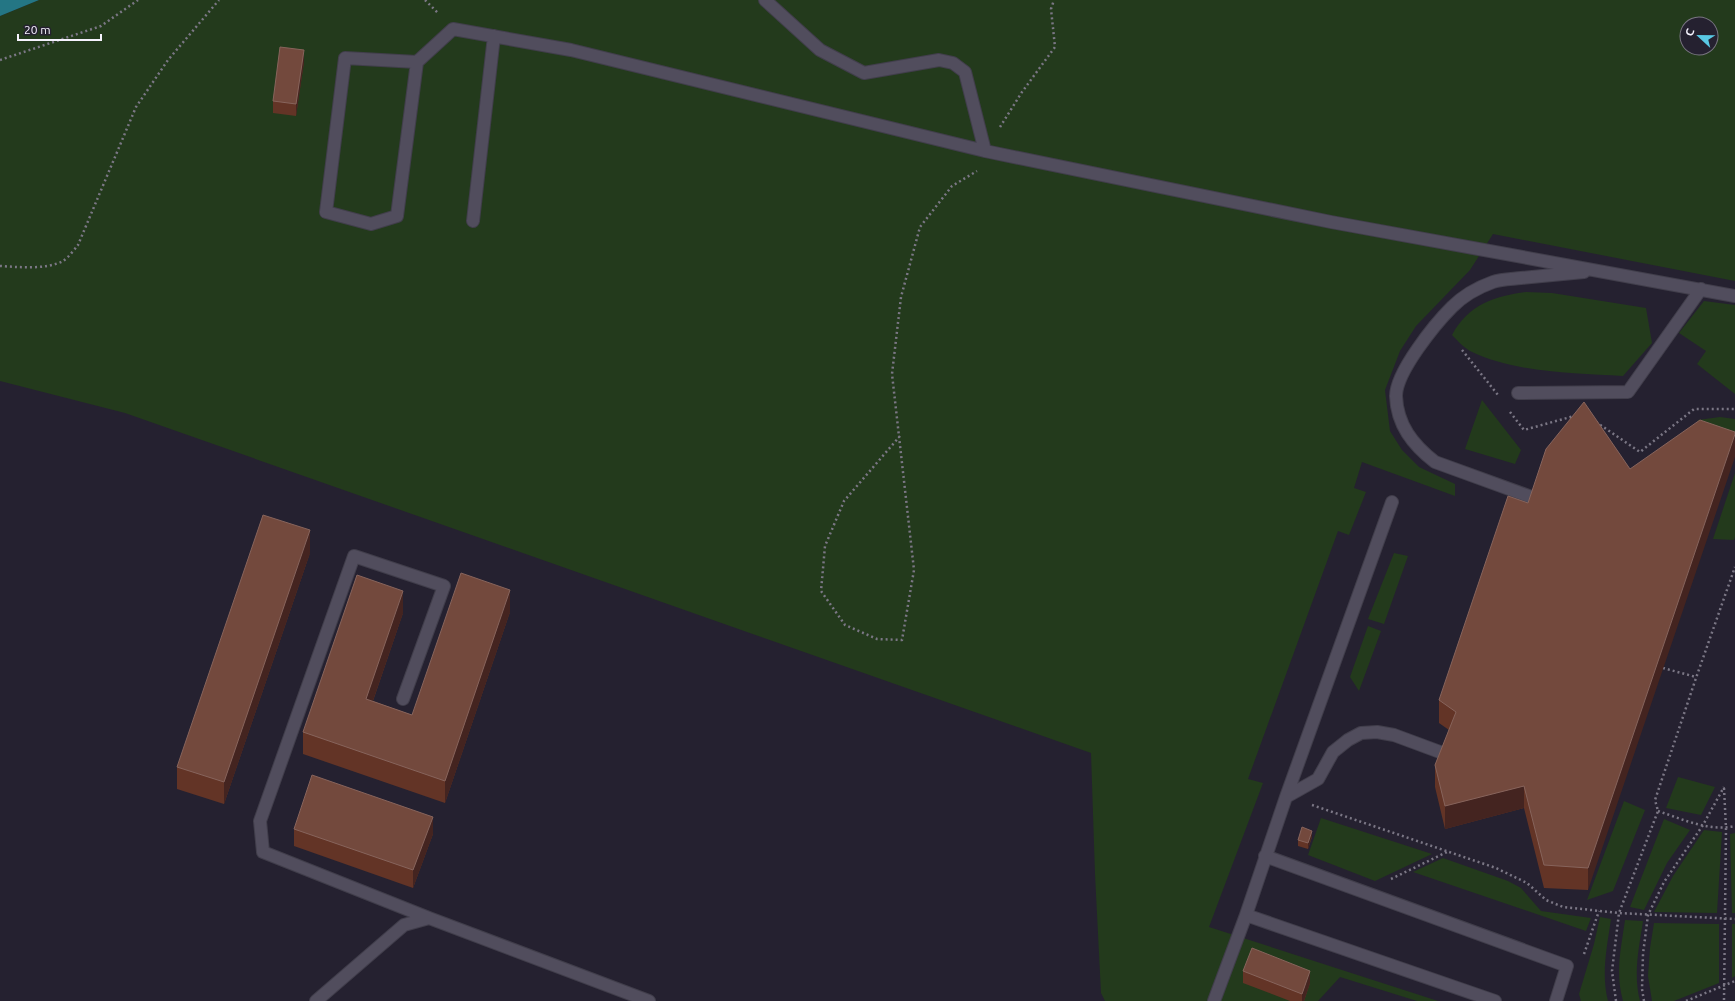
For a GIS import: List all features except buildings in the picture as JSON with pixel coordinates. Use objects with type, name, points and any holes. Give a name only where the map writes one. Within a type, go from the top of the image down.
[{"type":"lane","points":[[765,0],[820,50],[864,73],[939,60],[953,63],[964,72],[985,151]]},
{"type":"lane","points":[[417,62],[345,58],[326,212],[371,224],[397,216],[417,62],[453,29],[578,52],[1003,155],[1331,222],[1735,296]]},
{"type":"lane","points":[[473,221],[494,36]]},
{"type":"lane","points":[[1537,499],[1435,462],[1421,451],[1409,437],[1400,421],[1396,395],[1402,374],[1432,329],[1453,306],[1475,290],[1495,281],[1599,270]]},
{"type":"lane","points":[[1518,392],[1628,392],[1700,289]]},
{"type":"lane","points":[[1214,1001],[1246,915],[1265,856],[1392,502]]},
{"type":"lane","points":[[403,699],[444,586],[354,556],[260,821],[263,852],[429,918],[648,1001]]},
{"type":"lane","points":[[1286,797],[1318,779],[1333,752],[1348,740],[1361,733],[1377,732],[1394,735],[1448,755]]},
{"type":"lane","points":[[1265,856],[1567,966],[1556,1001]]},
{"type":"lane","points":[[1246,915],[1495,1001]]},
{"type":"lane","points":[[316,1001],[404,925],[429,918]]},
{"type":"path","points":[[0,60],[101,26],[138,0]]},
{"type":"path","points":[[0,266],[26,268],[44,266],[64,261],[78,245],[136,107],[168,60],[219,0]]},
{"type":"path","points":[[985,151],[1022,92],[1055,47],[1051,9],[1054,0]]},
{"type":"path","points":[[900,436],[844,501],[825,546],[821,591],[845,625],[877,639],[902,640],[914,570],[900,436],[892,374],[901,297],[920,227],[952,186],[1003,155]]},
{"type":"path","points":[[1616,1001],[1612,971],[1619,913],[1658,811],[1655,800],[1735,566]]},
{"type":"path","points":[[1663,668],[1696,678]]},
{"type":"path","points":[[1644,1001],[1642,989],[1643,954],[1648,915],[1664,882],[1702,825],[1724,787],[1726,828],[1724,1001]]},
{"type":"path","points":[[1286,797],[1496,868],[1526,883],[1546,900],[1563,907],[1619,913],[1735,919]]},
{"type":"path","points":[[1658,811],[1702,825],[1726,828],[1735,826]]},
{"type":"path","points":[[1364,892],[1448,852]]},
{"type":"path","points":[[1686,1001],[1735,981]]},
{"type":"green space","points":[[39,0],[1735,0],[1735,281],[1493,234],[1470,270],[1416,326],[1400,351],[1385,390],[1390,431],[1402,450],[1419,467],[1455,484],[1455,496],[1362,462],[1354,488],[1366,492],[1349,535],[1338,531],[1248,779],[1263,783],[1209,927],[1438,1001],[1417,1001],[1340,977],[1318,1001],[1105,1001],[1101,993],[1091,753],[125,413],[0,381],[0,16]]},
{"type":"green space","points":[[1526,292],[1552,293],[1646,308],[1652,343],[1623,376],[1545,371],[1506,364],[1470,351],[1452,335],[1458,325],[1474,309],[1493,299]]},
{"type":"green space","points":[[1704,301],[1735,305],[1735,394],[1697,364],[1706,351],[1679,333]]},
{"type":"green space","points":[[1482,400],[1521,450],[1515,464],[1465,449]]},
{"type":"green space","points":[[1720,417],[1735,419],[1735,447],[1696,430],[1698,420]]},
{"type":"green space","points":[[1735,473],[1734,540],[1713,539]]},
{"type":"green space","points":[[1394,553],[1408,556],[1384,624],[1368,619]]},
{"type":"green space","points":[[1368,626],[1381,631],[1359,691],[1350,677]]},
{"type":"green space","points":[[1678,777],[1715,787],[1701,815],[1666,808]]},
{"type":"green space","points":[[1624,801],[1645,810],[1613,891],[1587,900]]},
{"type":"green space","points":[[1321,818],[1432,854],[1375,881],[1308,855]]},
{"type":"green space","points":[[1664,819],[1690,830],[1667,863],[1644,910],[1630,907]]},
{"type":"green space","points":[[1704,830],[1722,832],[1717,913],[1654,912],[1673,876]]},
{"type":"green space","points":[[1735,833],[1735,913],[1732,913],[1730,834]]},
{"type":"green space","points":[[1443,858],[1508,881],[1521,888],[1541,911],[1591,918],[1586,931],[1413,872]]},
{"type":"green space","points":[[1600,917],[1611,919],[1606,950],[1605,971],[1608,1001],[1581,1001],[1579,994],[1594,944]]},
{"type":"green space","points":[[1625,920],[1643,921],[1638,951],[1637,971],[1640,1001],[1623,1001],[1619,980],[1620,951]]},
{"type":"green space","points":[[1654,923],[1719,924],[1719,983],[1674,1001],[1652,1001],[1648,976]]},
{"type":"green space","points":[[1732,924],[1735,924],[1735,976],[1732,978]]},
{"type":"water","points":[[0,0],[39,0],[0,16]]}]
